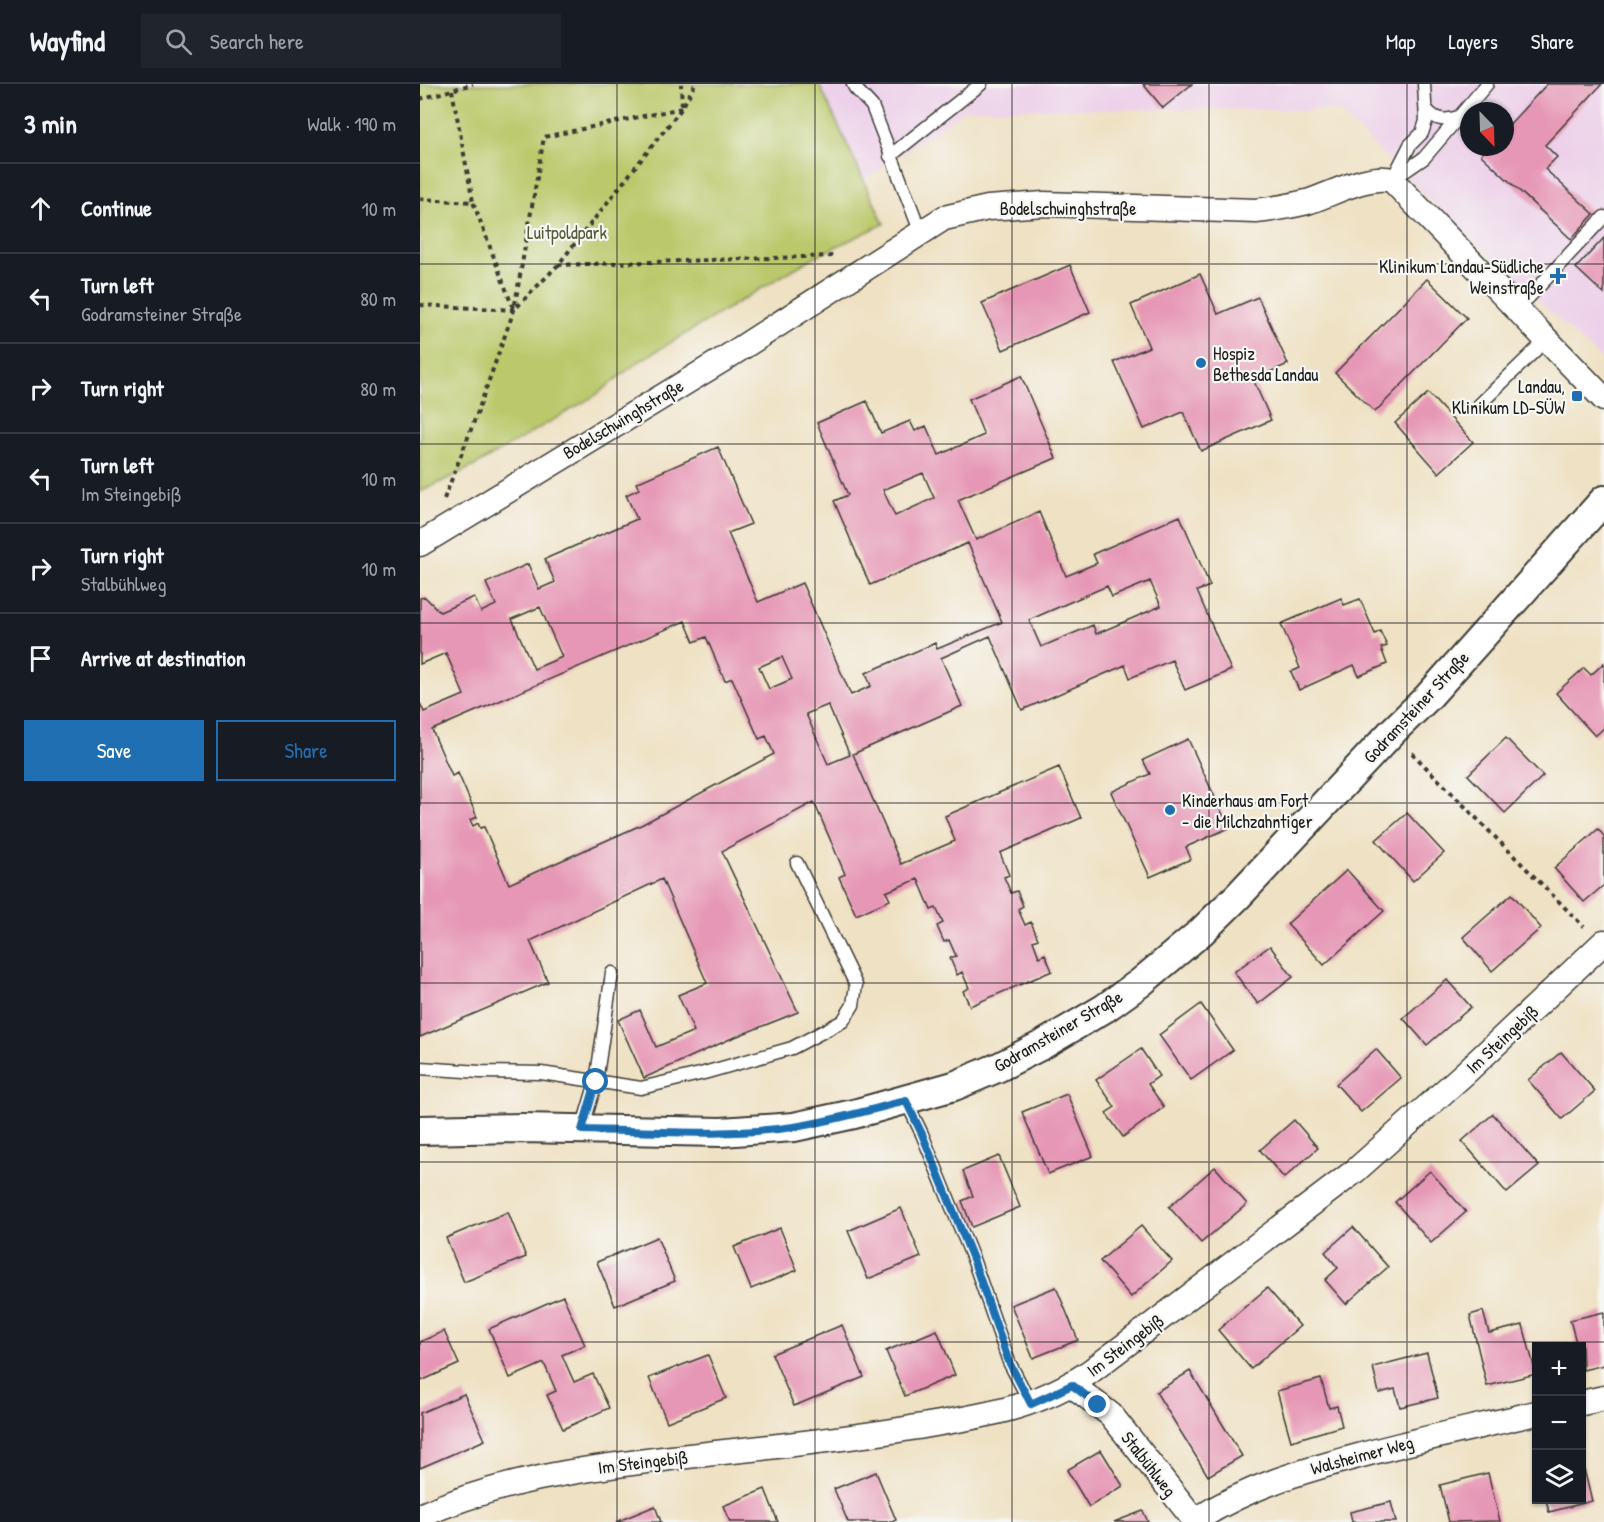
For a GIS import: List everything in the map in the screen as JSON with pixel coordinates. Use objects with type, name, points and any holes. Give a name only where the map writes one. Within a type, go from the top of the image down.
[{"type":"street","name":"Bodelschwinghstraße","points":[[424,541],[724,359],[944,219],[988,208],[1044,204],[1256,211],[1282,208],[1309,201],[1378,178],[1392,180]]},
{"type":"street","points":[[1392,180],[1604,399]]},
{"type":"street","name":"Godramsteiner Straße","points":[[420,1130],[466,1128],[721,1132],[794,1127],[906,1101],[954,1086],[999,1067],[1076,1026],[1140,983],[1180,951],[1238,896],[1392,732],[1428,697],[1604,500]]},
{"type":"street","name":"Im Steingebiß","points":[[420,1516],[479,1494],[543,1476],[616,1465],[874,1435],[995,1413],[1031,1404],[1072,1385],[1355,1171],[1601,953]]},
{"type":"street","name":"Stalbühlweg","points":[[1072,1385],[1111,1415],[1176,1499],[1196,1521]]},
{"type":"street","points":[[1586,1402],[1604,1398]]},
{"type":"street","name":"Walsheimer Weg","points":[[1196,1521],[1224,1502],[1259,1486],[1309,1469],[1532,1414]]},
{"type":"lane","points":[[853,84],[872,106],[921,233]]},
{"type":"lane","points":[[890,156],[981,84]]},
{"type":"lane","points":[[1392,180],[1410,145],[1422,133],[1426,121],[1424,84]]},
{"type":"lane","points":[[1392,180],[1424,158],[1487,84]]},
{"type":"lane","points":[[1427,110],[1438,119],[1449,120],[1459,117]]},
{"type":"lane","points":[[1517,309],[1604,217]]},
{"type":"lane","points":[[1478,406],[1546,340]]},
{"type":"lane","points":[[420,1068],[541,1073],[641,1088],[792,1048],[843,1021],[853,1005],[855,985],[797,863]]},
{"type":"lane","points":[[582,1130],[596,1082],[612,973]]},
{"type":"lane","points":[[906,1101],[922,1134],[973,1259],[1009,1362],[1031,1404]]},
{"type":"path","points":[[420,99],[473,84]]},
{"type":"path","points":[[681,84],[682,108]]},
{"type":"path","points":[[420,305],[514,310],[558,265],[682,108],[695,84]]},
{"type":"path","points":[[452,90],[473,202],[514,310]]},
{"type":"path","points":[[424,541],[477,414],[514,310],[544,137],[682,108]]},
{"type":"path","points":[[420,199],[473,202]]},
{"type":"path","points":[[558,265],[839,256]]},
{"type":"path","points":[[1392,732],[1586,929],[1601,953]]},
{"type":"shaded area","name":"Klinikum Landau-Südliche Weinstraße","points":[[819,84],[1604,84],[1604,362],[1419,190],[1337,110],[966,109],[865,180]]},
{"type":"green space","name":"Luitpoldpark","points":[[420,84],[819,84],[884,224],[814,257],[638,362],[596,395],[476,465],[420,492]]},
{"type":"building","points":[[1143,84],[1192,84],[1163,108]]},
{"type":"building","points":[[1547,84],[1602,84],[1545,145],[1557,157],[1545,169],[1594,214],[1571,239],[1482,156],[1514,156],[1514,119]]},
{"type":"building","points":[[1604,238],[1604,294],[1576,268]]},
{"type":"building","points":[[1070,265],[1090,312],[1003,350],[982,303]]},
{"type":"building","name":"Hospiz Bethesda Landau","points":[[1200,274],[1218,314],[1258,297],[1288,364],[1253,379],[1271,420],[1201,451],[1183,412],[1144,429],[1114,362],[1149,347],[1131,305]]},
{"type":"building","points":[[1427,279],[1467,318],[1375,412],[1335,373]]},
{"type":"building","points":[[1021,376],[1056,458],[958,500],[976,540],[1039,512],[1066,576],[1097,563],[1093,554],[1180,516],[1210,586],[1197,591],[1231,670],[1185,690],[1172,660],[1130,678],[1125,665],[1022,710],[990,636],[941,658],[962,706],[853,754],[901,864],[955,841],[945,816],[1059,767],[1081,818],[1000,853],[1009,875],[1004,877],[1011,893],[1017,891],[1023,906],[1018,909],[1025,925],[1031,922],[1038,939],[1033,941],[1039,957],[1045,954],[1052,971],[970,1006],[963,991],[969,988],[962,972],[957,975],[950,958],[956,956],[949,940],[944,942],[937,926],[943,923],[936,908],[931,910],[918,879],[886,892],[890,900],[856,915],[839,877],[845,874],[814,802],[722,851],[798,1012],[730,1039],[644,1078],[618,1020],[640,1010],[656,1047],[694,1031],[678,995],[707,983],[662,879],[530,941],[548,982],[420,1037],[420,703],[424,712],[464,695],[446,653],[420,664],[420,598],[425,597],[440,612],[474,597],[481,612],[496,605],[486,583],[528,564],[539,589],[555,582],[545,559],[637,519],[626,495],[639,489],[636,483],[718,447],[751,524],[728,533],[758,602],[802,583],[851,695],[871,686],[866,673],[935,643],[937,649],[1002,622],[968,543],[870,585],[834,501],[848,495],[817,423],[867,401],[881,433],[910,421],[915,431],[926,426],[939,455],[984,435],[969,399]],"holes":[[[923,473],[934,498],[895,516],[883,490]],[[1150,581],[1161,606],[1096,634],[1093,625],[1041,647],[1029,620],[1107,586],[1112,597]],[[540,607],[562,657],[534,669],[512,619]],[[685,621],[694,642],[706,637],[725,681],[732,678],[759,739],[766,736],[774,754],[641,825],[509,884],[484,827],[480,828],[478,823],[473,826],[470,820],[477,817],[458,773],[452,776],[432,730]],[[782,657],[792,679],[769,689],[759,667]],[[828,705],[850,755],[828,764],[806,714]]]},
{"type":"building","points":[[1428,393],[1473,442],[1439,473],[1395,423]]},
{"type":"building","points":[[1341,598],[1344,605],[1360,599],[1375,634],[1380,631],[1387,646],[1381,648],[1387,664],[1359,676],[1354,665],[1299,690],[1291,672],[1300,668],[1281,624]]},
{"type":"building","points":[[1604,663],[1604,728],[1595,736],[1556,693],[1584,668],[1591,675]]},
{"type":"building","points":[[1506,738],[1543,776],[1505,813],[1468,775]]},
{"type":"building","name":"Kinderhaus am Fort - die Milchzahntiger","points":[[1188,739],[1229,828],[1186,847],[1191,859],[1150,877],[1111,792],[1150,774],[1143,760]]},
{"type":"building","points":[[1407,813],[1444,853],[1413,881],[1376,840]]},
{"type":"building","points":[[1598,829],[1604,836],[1604,885],[1584,902],[1554,868]]},
{"type":"building","points":[[1347,870],[1384,911],[1324,965],[1287,924]]},
{"type":"building","points":[[1512,894],[1541,928],[1492,971],[1463,937]]},
{"type":"building","points":[[1270,946],[1293,977],[1258,1004],[1234,972]]},
{"type":"building","points":[[1447,980],[1471,1007],[1427,1045],[1403,1018]]},
{"type":"building","points":[[1201,1004],[1233,1050],[1191,1080],[1159,1035]]},
{"type":"building","points":[[1141,1049],[1159,1076],[1148,1084],[1164,1107],[1123,1137],[1106,1113],[1115,1107],[1096,1080]]},
{"type":"building","points":[[1376,1049],[1401,1078],[1361,1112],[1336,1084]]},
{"type":"building","points":[[1561,1052],[1595,1091],[1562,1119],[1528,1080]]},
{"type":"building","points":[[1067,1094],[1093,1156],[1048,1174],[1022,1112]]},
{"type":"building","points":[[1493,1114],[1539,1166],[1507,1193],[1462,1141]]},
{"type":"building","points":[[1294,1120],[1318,1148],[1284,1178],[1260,1150]]},
{"type":"building","points":[[999,1156],[1020,1207],[972,1227],[962,1201],[973,1196],[963,1171]]},
{"type":"building","points":[[1215,1167],[1247,1204],[1201,1243],[1169,1207]]},
{"type":"building","points":[[1430,1171],[1466,1212],[1431,1243],[1395,1202]]},
{"type":"building","points":[[901,1208],[921,1257],[868,1279],[848,1231]]},
{"type":"building","points":[[508,1212],[526,1257],[464,1282],[446,1238]]},
{"type":"building","points":[[1141,1226],[1172,1261],[1131,1297],[1100,1261]]},
{"type":"building","points":[[1353,1227],[1388,1267],[1346,1304],[1325,1280],[1338,1268],[1325,1252]]},
{"type":"building","points":[[780,1228],[797,1270],[751,1289],[734,1247]]},
{"type":"building","points":[[657,1237],[675,1281],[615,1306],[597,1262]]},
{"type":"building","points":[[1056,1287],[1078,1340],[1033,1358],[1011,1305]]},
{"type":"building","points":[[1267,1288],[1300,1326],[1251,1369],[1218,1330]]},
{"type":"building","points":[[563,1296],[585,1345],[562,1355],[574,1382],[593,1374],[609,1408],[563,1429],[547,1395],[556,1391],[544,1363],[510,1378],[489,1329]]},
{"type":"building","points":[[1483,1311],[1489,1333],[1523,1325],[1532,1359],[1532,1375],[1487,1386],[1470,1315]]},
{"type":"building","points":[[1604,1312],[1604,1365],[1586,1369],[1586,1342],[1576,1342],[1570,1320]]},
{"type":"building","points":[[842,1325],[864,1377],[794,1406],[772,1354]]},
{"type":"building","points":[[937,1330],[955,1375],[905,1396],[886,1351]]},
{"type":"building","points":[[444,1331],[459,1364],[421,1381],[420,1342]]},
{"type":"building","points":[[1427,1353],[1438,1398],[1400,1407],[1395,1389],[1379,1393],[1373,1367]]},
{"type":"building","points":[[708,1355],[726,1398],[667,1422],[649,1378]]},
{"type":"building","points":[[1190,1371],[1242,1456],[1208,1476],[1156,1392]]},
{"type":"building","points":[[1321,1379],[1329,1408],[1337,1406],[1342,1426],[1291,1441],[1277,1391]]},
{"type":"building","points":[[464,1394],[485,1440],[420,1468],[420,1413]]},
{"type":"building","points":[[1101,1450],[1123,1486],[1089,1507],[1067,1470]]},
{"type":"building","points":[[876,1472],[896,1520],[892,1522],[848,1522],[834,1489]]},
{"type":"building","points":[[1488,1473],[1500,1521],[1449,1522],[1440,1485]]},
{"type":"building","points":[[1586,1477],[1592,1501],[1586,1503]]},
{"type":"building","points":[[765,1489],[778,1522],[730,1522],[723,1506]]},
{"type":"building","points":[[1391,1502],[1396,1522],[1352,1522],[1350,1512]]},
{"type":"building","points":[[1547,1504],[1580,1504],[1549,1512]]},
{"type":"building","points":[[655,1506],[661,1522],[616,1522]]},
{"type":"building","points":[[1143,1511],[1148,1522],[1114,1522]]},
{"type":"place","name":"Klinikum Landau-Südliche Weinstraße","points":[[1558,276]]},
{"type":"place","name":"Hospiz Bethesda Landau","points":[[1201,363]]},
{"type":"place","name":"Landau, Klinikum LD-SÜW","points":[[1577,396]]},
{"type":"place","name":"Kinderhaus am Fort - die Milchzahntiger","points":[[1170,810]]},
{"type":"route","points":[[596,1082],[582,1130],[756,1131],[794,1127],[906,1101],[922,1134],[973,1259],[1009,1362],[1031,1404],[1072,1385],[1098,1405]]}]
